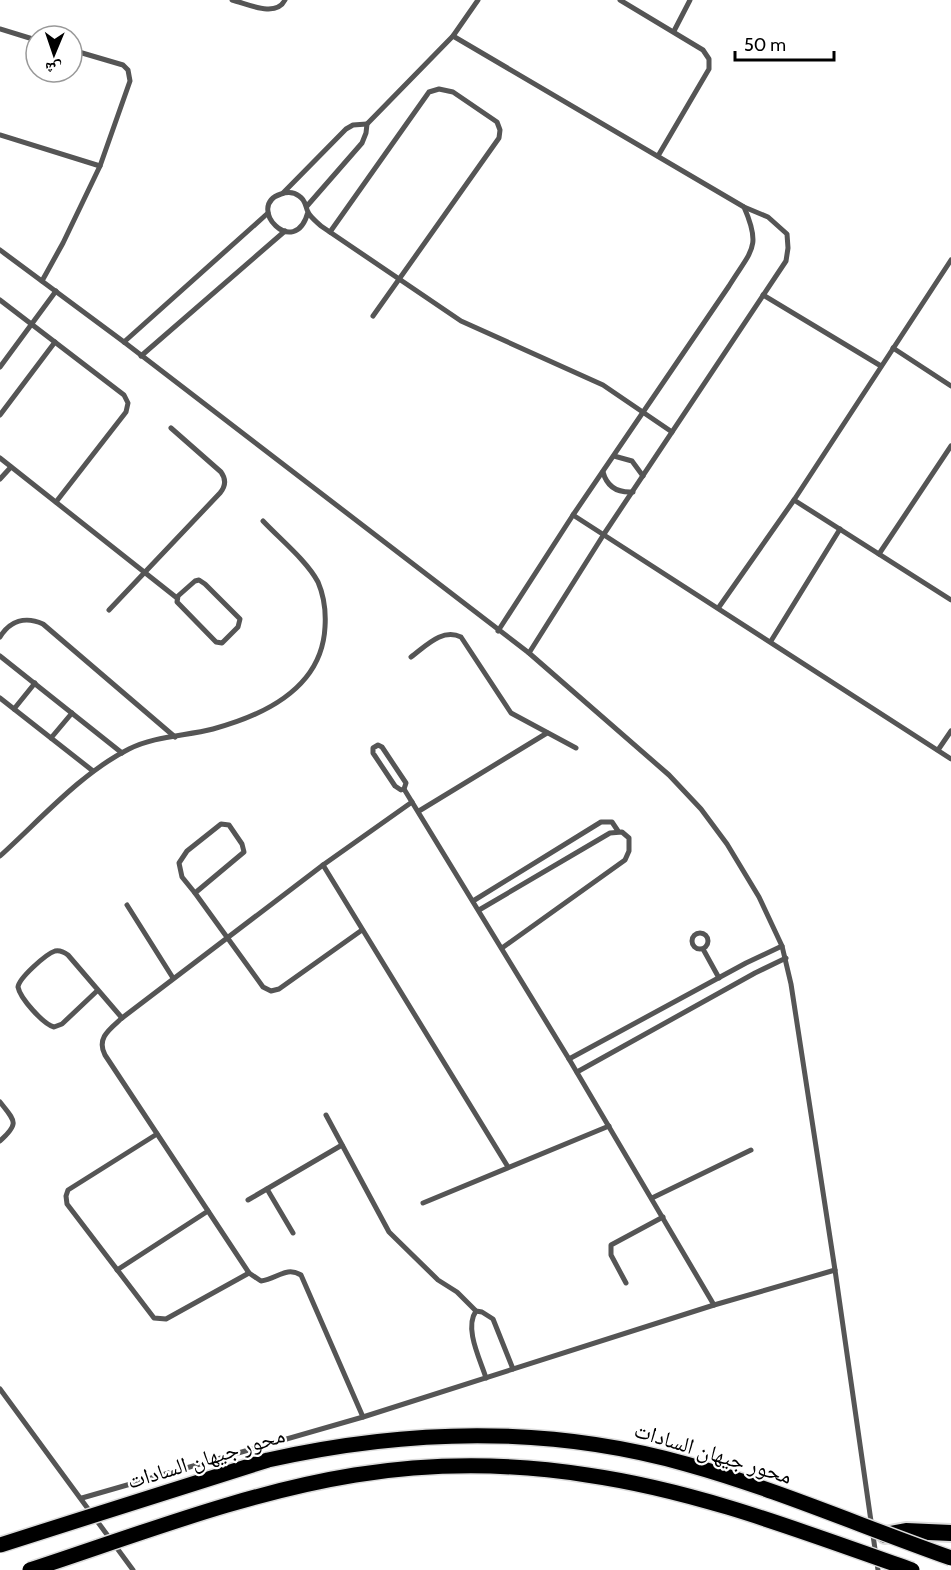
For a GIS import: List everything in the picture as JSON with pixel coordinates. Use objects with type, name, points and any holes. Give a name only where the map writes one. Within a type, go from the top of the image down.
[{"type":"highway","points":[[885,1535],[906,1531],[951,1533]]},
{"type":"main road","name":"محور جيهان السادات","points":[[0,1545],[278,1457],[357,1442],[404,1437],[463,1435],[546,1438],[651,1455],[730,1478],[951,1558]]},
{"type":"main road","points":[[30,1570],[196,1515],[280,1492],[355,1475],[471,1466],[545,1469],[670,1491],[723,1505],[882,1567],[912,1570]]},
{"type":"lane","points":[[232,0],[267,9],[276,9],[282,6],[285,0]]},
{"type":"lane","points":[[268,213],[273,225],[285,231],[291,232],[300,228],[306,221],[307,209],[362,144],[367,124],[453,36],[478,0]]},
{"type":"lane","points":[[620,0],[630,3],[703,50],[709,59],[709,69],[658,156]]},
{"type":"lane","points":[[674,31],[690,0]]},
{"type":"lane","points":[[0,29],[24,36]]},
{"type":"lane","points":[[453,36],[744,207],[768,217],[787,234],[789,248],[786,261],[604,534],[529,653]]},
{"type":"lane","points":[[42,280],[63,243],[100,166],[130,81],[128,69],[118,63],[84,53]]},
{"type":"lane","points":[[330,232],[429,92],[439,89],[448,90],[493,118],[499,126],[499,138],[400,281],[373,316]]},
{"type":"lane","points":[[124,342],[268,213],[272,200],[282,193],[346,129],[353,125],[367,124]]},
{"type":"lane","points":[[0,135],[100,166]]},
{"type":"lane","points":[[282,193],[290,192],[303,199],[307,209],[330,232],[461,321],[603,385],[672,432]]},
{"type":"lane","points":[[498,631],[573,515],[753,249],[752,227],[744,207]]},
{"type":"lane","points":[[141,356],[285,231]]},
{"type":"lane","points":[[0,250],[124,342],[529,653],[669,775],[701,809],[727,844],[759,897],[786,958],[882,1567]]},
{"type":"lane","points":[[719,607],[794,500],[951,260]]},
{"type":"lane","points":[[0,367],[56,291]]},
{"type":"lane","points":[[763,295],[881,366]]},
{"type":"lane","points":[[0,300],[124,395],[128,403],[126,412],[56,502]]},
{"type":"lane","points":[[0,415],[55,342]]},
{"type":"lane","points":[[893,348],[951,386]]},
{"type":"lane","points":[[109,610],[224,487],[221,472],[171,428]]},
{"type":"lane","points":[[879,554],[951,446]]},
{"type":"lane","points":[[614,456],[632,461],[643,476]]},
{"type":"lane","points":[[0,458],[177,597],[178,604],[216,642],[224,641],[240,624],[238,616],[202,581],[195,581],[177,597]]},
{"type":"lane","points":[[0,479],[11,467]]},
{"type":"lane","points":[[603,472],[605,479],[614,489],[633,492]]},
{"type":"lane","points":[[794,500],[951,600]]},
{"type":"lane","points":[[573,515],[719,607],[951,759]]},
{"type":"lane","points":[[0,856],[93,771],[122,753],[144,743],[213,729],[279,703],[306,680],[318,658],[325,633],[322,594],[310,570],[263,521]]},
{"type":"lane","points":[[771,641],[840,529]]},
{"type":"lane","points":[[0,638],[6,629],[16,622],[30,620],[43,624],[175,736]]},
{"type":"lane","points":[[411,657],[443,635],[451,634],[461,637],[511,713],[576,748]]},
{"type":"lane","points":[[0,656],[122,753]]},
{"type":"lane","points":[[14,710],[35,683]]},
{"type":"lane","points":[[0,698],[93,771]]},
{"type":"lane","points":[[51,738],[72,713]]},
{"type":"lane","points":[[938,750],[951,731]]},
{"type":"lane","points":[[419,811],[547,733]]},
{"type":"lane","points":[[375,746],[382,747],[406,783],[404,789],[401,790],[395,786],[373,753],[375,746]]},
{"type":"lane","points":[[404,789],[609,1125],[714,1305]]},
{"type":"lane","points":[[363,1417],[301,1275],[295,1271],[287,1271],[261,1281],[252,1277],[102,1050],[101,1045],[104,1034],[173,978],[323,865],[412,802]]},
{"type":"lane","points":[[473,901],[605,820],[612,822],[618,831]]},
{"type":"lane","points":[[195,893],[244,852],[242,844],[232,829],[225,824],[217,826],[182,856],[179,870],[195,893],[226,937],[264,987],[271,991],[279,989],[362,930]]},
{"type":"lane","points":[[479,910],[610,833],[618,831],[626,834],[630,842],[625,860],[502,948]]},
{"type":"lane","points":[[556,850],[563,861]]},
{"type":"lane","points":[[323,865],[508,1167]]},
{"type":"lane","points":[[515,875],[521,885]]},
{"type":"lane","points":[[127,905],[173,978]]},
{"type":"lane","points":[[569,1059],[782,946]]},
{"type":"lane","points":[[703,949],[719,978]]},
{"type":"lane","points":[[98,990],[62,1024],[54,1027],[46,1024],[21,995],[18,987],[21,977],[48,955],[57,951],[68,955],[98,990],[122,1018]]},
{"type":"lane","points":[[577,1072],[786,958]]},
{"type":"lane","points":[[0,1102],[14,1119],[14,1124],[13,1129],[0,1141]]},
{"type":"lane","points":[[326,1115],[389,1232],[438,1280],[457,1292],[476,1311],[493,1319],[513,1369]]},
{"type":"lane","points":[[423,1203],[609,1125]]},
{"type":"lane","points":[[157,1134],[68,1190],[67,1204],[154,1318],[160,1320],[171,1317],[249,1273]]},
{"type":"lane","points":[[248,1200],[342,1145]]},
{"type":"lane","points":[[652,1198],[751,1150]]},
{"type":"lane","points":[[267,1189],[293,1233]]},
{"type":"lane","points":[[117,1270],[208,1211]]},
{"type":"lane","points":[[626,1283],[611,1255],[611,1245],[663,1217]]},
{"type":"lane","points":[[82,1498],[363,1417],[714,1305],[835,1270]]},
{"type":"lane","points":[[476,1311],[471,1321],[471,1332],[486,1378]]},
{"type":"lane","points":[[0,1389],[133,1570]]}]
